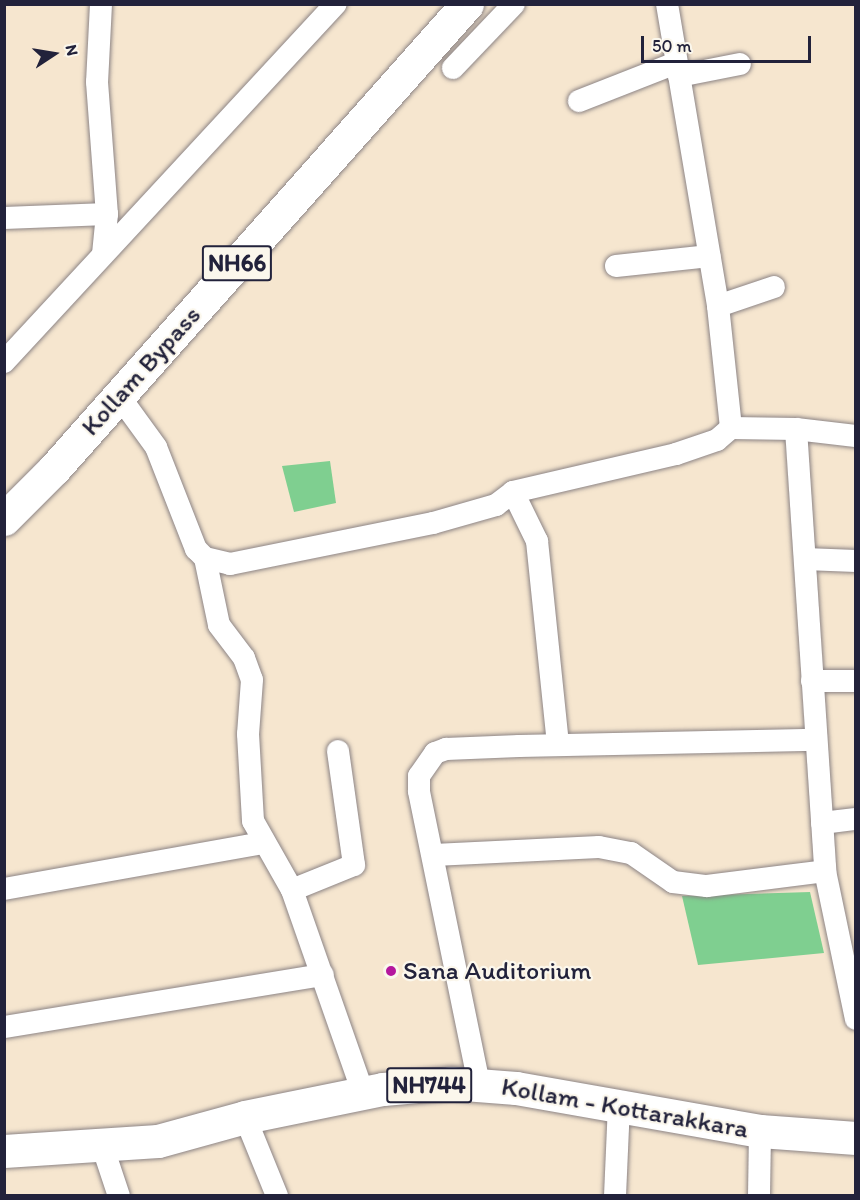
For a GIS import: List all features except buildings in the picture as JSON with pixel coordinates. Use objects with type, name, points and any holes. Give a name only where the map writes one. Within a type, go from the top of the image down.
[{"type":"highway","name":"Kollam Bypass","points":[[4,519],[119,396],[467,4]]},
{"type":"highway","name":"Kollam - Kottarakkara","points":[[4,1151],[158,1140],[245,1117],[363,1093],[479,1084],[760,1131],[855,1138]]},
{"type":"street","points":[[101,4],[97,82],[107,214],[103,254]]},
{"type":"street","points":[[4,362],[335,4]]},
{"type":"street","points":[[453,68],[514,4]]},
{"type":"street","points":[[667,4],[718,306],[730,428]]},
{"type":"street","points":[[579,101],[678,69],[740,64]]},
{"type":"street","points":[[4,218],[107,214]]},
{"type":"street","points":[[616,266],[709,256]]},
{"type":"street","points":[[718,306],[774,287]]},
{"type":"street","points":[[119,396],[156,447],[186,526],[205,558],[219,625],[244,658],[252,680],[249,795],[262,843],[292,890],[363,1093]]},
{"type":"street","points":[[205,558],[230,564],[247,562],[391,532],[496,505],[513,492],[676,454],[717,440],[730,428],[796,429],[855,436]]},
{"type":"street","points":[[796,429],[825,871],[850,960],[855,1019]]},
{"type":"street","points":[[513,492],[537,541],[558,745]]},
{"type":"street","points":[[805,560],[855,561]]},
{"type":"street","points":[[812,681],[855,681]]},
{"type":"street","points":[[479,1084],[419,776],[435,753],[446,748],[816,740]]},
{"type":"street","points":[[292,890],[354,865],[338,751]]},
{"type":"street","points":[[822,823],[855,819]]},
{"type":"street","points":[[4,889],[262,843]]},
{"type":"street","points":[[434,855],[599,847],[631,853],[673,882],[707,886],[825,871]]},
{"type":"street","points":[[4,1027],[323,975]]},
{"type":"street","points":[[615,1196],[619,1106]]},
{"type":"street","points":[[245,1117],[277,1196]]},
{"type":"street","points":[[759,1196],[760,1131]]},
{"type":"street","points":[[102,1145],[119,1196]]},
{"type":"green space","points":[[330,461],[336,503],[294,512],[282,466]]},
{"type":"green space","points":[[810,892],[824,953],[698,965],[682,896]]},
{"type":"place","name":"Sana Auditorium","points":[[391,971]]}]
